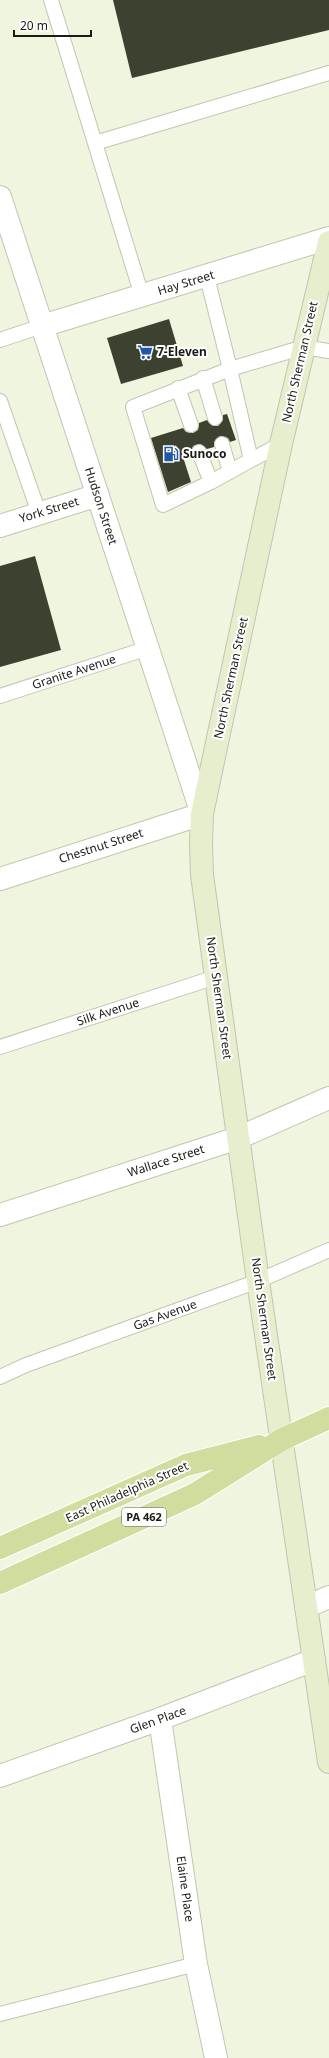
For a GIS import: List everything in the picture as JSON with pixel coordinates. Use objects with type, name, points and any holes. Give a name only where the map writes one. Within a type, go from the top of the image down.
[{"type":"main road","name":"North Sherman Street","points":[[329,242],[281,444],[202,814],[202,875],[258,1281],[329,1762]]},
{"type":"main road","name":"East Philadelphia Street","points":[[0,1583],[195,1494],[282,1440],[329,1418]]},
{"type":"main road","name":"East Philadelphia Street","points":[[0,1548],[186,1465],[282,1440]]},
{"type":"street","name":"Hudson Street","points":[[0,198],[202,814]]},
{"type":"street","name":"Hay Street","points":[[42,326],[207,277],[329,238]]},
{"type":"street","name":"York Street","points":[[0,526],[98,495]]},
{"type":"street","name":"Chestnut Street","points":[[0,879],[202,814]]},
{"type":"street","name":"Wallace Street","points":[[0,1215],[238,1138],[329,1098]]},
{"type":"street","points":[[306,1607],[329,1597]]},
{"type":"street","name":"Glen Place","points":[[0,1776],[160,1719],[314,1660]]},
{"type":"street","name":"Elaine Place","points":[[160,1719],[196,1964],[216,2058]]},
{"type":"lane","points":[[51,0],[142,296]]},
{"type":"lane","points":[[95,143],[329,73]]},
{"type":"lane","points":[[207,277],[251,460]]},
{"type":"lane","points":[[0,340],[42,326]]},
{"type":"lane","points":[[281,444],[212,482],[162,505],[133,407],[203,378],[304,347],[329,351]]},
{"type":"lane","points":[[203,378],[215,418]]},
{"type":"lane","points":[[178,388],[191,426]]},
{"type":"lane","points":[[0,401],[38,513]]},
{"type":"lane","points":[[222,444],[230,472]]},
{"type":"lane","points":[[199,452],[212,482]]},
{"type":"lane","name":"Granite Avenue","points":[[0,696],[148,648]]},
{"type":"lane","name":"Silk Avenue","points":[[0,1047],[216,977]]},
{"type":"lane","name":"Gas Avenue","points":[[0,1376],[26,1365],[258,1281],[329,1250]]},
{"type":"lane","points":[[0,2014],[196,1964]]},
{"type":"building","points":[[113,0],[329,0],[329,30],[132,78]]},
{"type":"building","name":"7-Eleven","points":[[169,319],[183,366],[121,384],[107,338]]},
{"type":"building","name":"Sunoco","points":[[227,414],[236,440],[230,442],[228,438],[220,436],[214,442],[214,447],[207,449],[200,444],[193,446],[191,455],[183,457],[191,482],[168,492],[151,438],[183,428],[186,432],[193,433],[198,430],[199,423],[207,420],[213,426],[218,426],[223,420],[223,415]]},
{"type":"building","points":[[35,556],[61,650],[0,667],[0,566]]},
{"type":"place","name":"7-Eleven","points":[[145,352]]},
{"type":"place","name":"Sunoco","points":[[171,454]]}]
